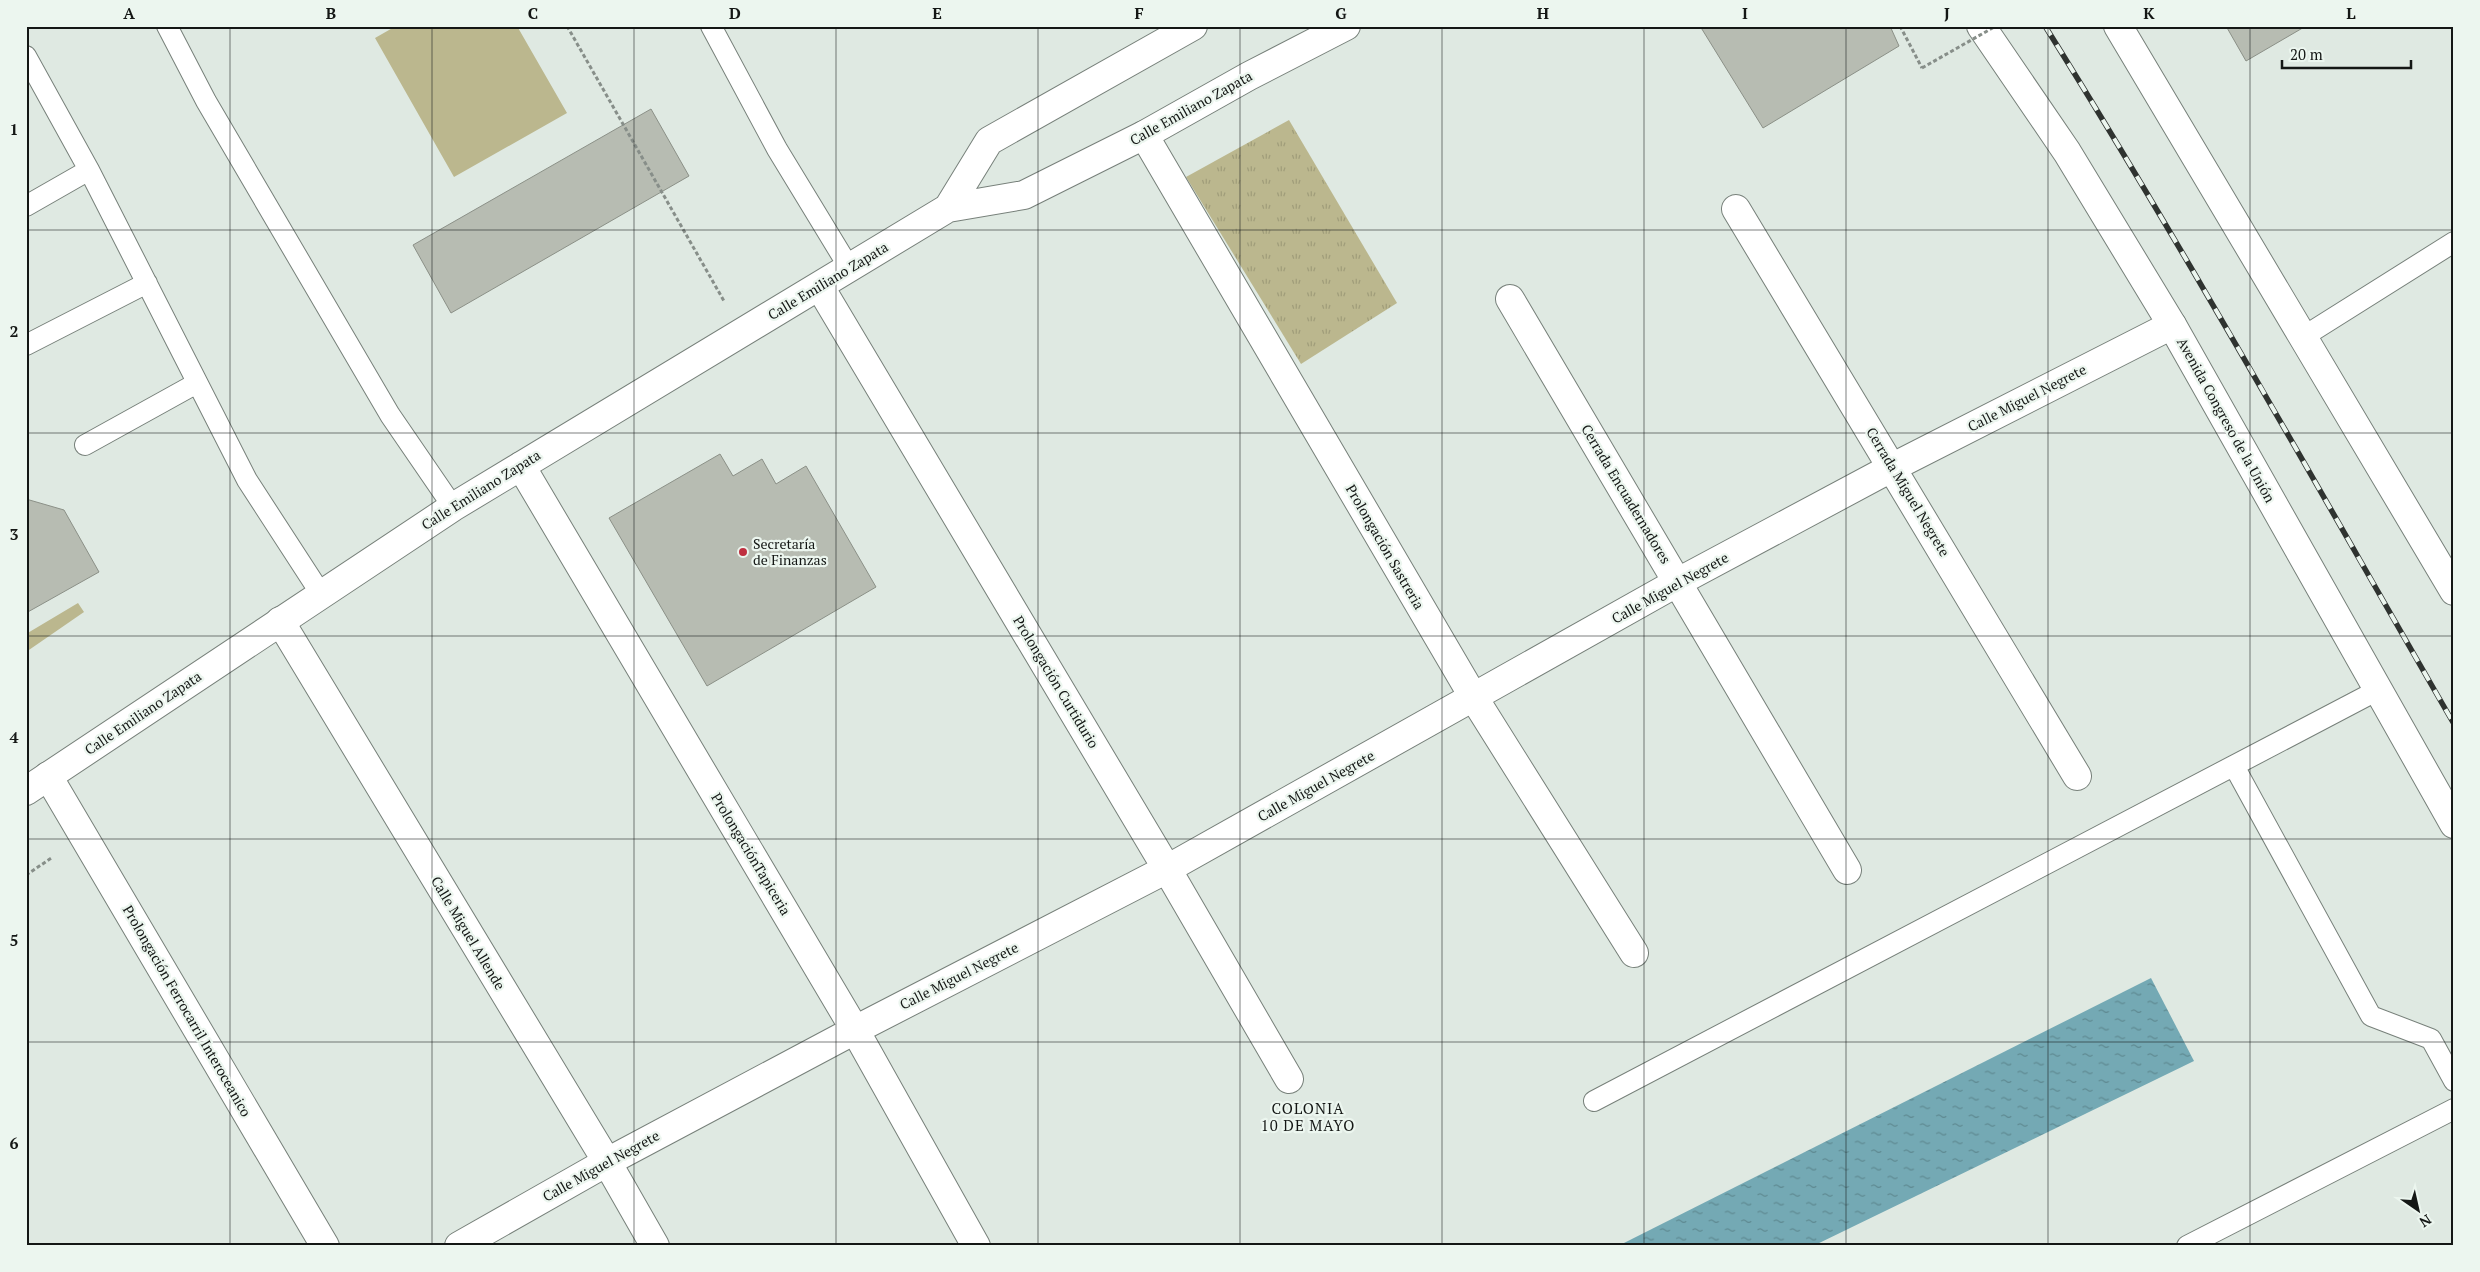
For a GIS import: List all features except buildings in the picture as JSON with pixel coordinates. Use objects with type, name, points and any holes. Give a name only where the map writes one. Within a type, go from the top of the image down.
[{"type":"street","name":"Calle Emiliano Zapata","points":[[948,208],[990,141],[1193,26]]},
{"type":"street","name":"Calle Emiliano Zapata","points":[[26,791],[453,507],[948,208],[1024,195],[1144,135],[1249,76],[1346,26]]},
{"type":"street","name":"Avenida Congreso de la Unión","points":[[1980,26],[2067,152],[2172,324],[2454,824]]},
{"type":"street","points":[[2118,26],[2454,591]]},
{"type":"street","name":"Prolongación Sastreria","points":[[1144,135],[1474,698],[1634,953]]},
{"type":"street","name":"Cerrada Miguel Negrete","points":[[1736,209],[1893,466],[2078,776]]},
{"type":"street","name":"Prolongación Curtidurio","points":[[820,287],[1167,869],[1289,1079]]},
{"type":"street","name":"Cerrada Encuadernadores","points":[[1510,299],[1847,870]]},
{"type":"street","name":"Calle Miguel Negrete","points":[[460,1246],[607,1162],[855,1030],[1167,869],[1678,582],[1893,466],[2172,324]]},
{"type":"street","name":"ProlongaciónTapiceria","points":[[520,466],[855,1030],[976,1246]]},
{"type":"street","name":"Calle Miguel Allende","points":[[280,621],[607,1162],[655,1246]]},
{"type":"street","name":"Prolongación Ferrocarril Interoceanico","points":[[48,776],[325,1246]]},
{"type":"lane","points":[[167,26],[206,101],[390,415],[453,507]]},
{"type":"lane","points":[[711,26],[777,149],[850,268]]},
{"type":"lane","points":[[26,56],[89,170],[247,480],[321,594]]},
{"type":"lane","points":[[26,206],[89,170]]},
{"type":"lane","points":[[2303,336],[2454,242]]},
{"type":"lane","points":[[26,345],[147,283]]},
{"type":"lane","points":[[84,445],[196,383]]},
{"type":"lane","points":[[1594,1101],[2378,690]]},
{"type":"lane","points":[[2234,766],[2371,1016],[2431,1039],[2454,1081]]},
{"type":"lane","points":[[2187,1246],[2454,1109]]},
{"type":"path","points":[[567,26],[741,332]]},
{"type":"path","points":[[1900,26],[1922,68],[1996,26]]},
{"type":"green space","points":[[396,26],[517,26],[567,113],[454,177],[375,38]]},
{"type":"green space","points":[[1289,120],[1397,303],[1301,364],[1186,177]]},
{"type":"green space","points":[[78,603],[84,612],[26,652],[26,634]]},
{"type":"water","points":[[2151,978],[2194,1061],[1813,1246],[1618,1246]]},
{"type":"railway","points":[[2045,26],[2202,286],[2454,724]]},
{"type":"place","name":"Secretaría de Finanzas","points":[[743,552]]},
{"type":"district","name":"COLONIA 10 DE MAYO","points":[[1308,1118]]}]
